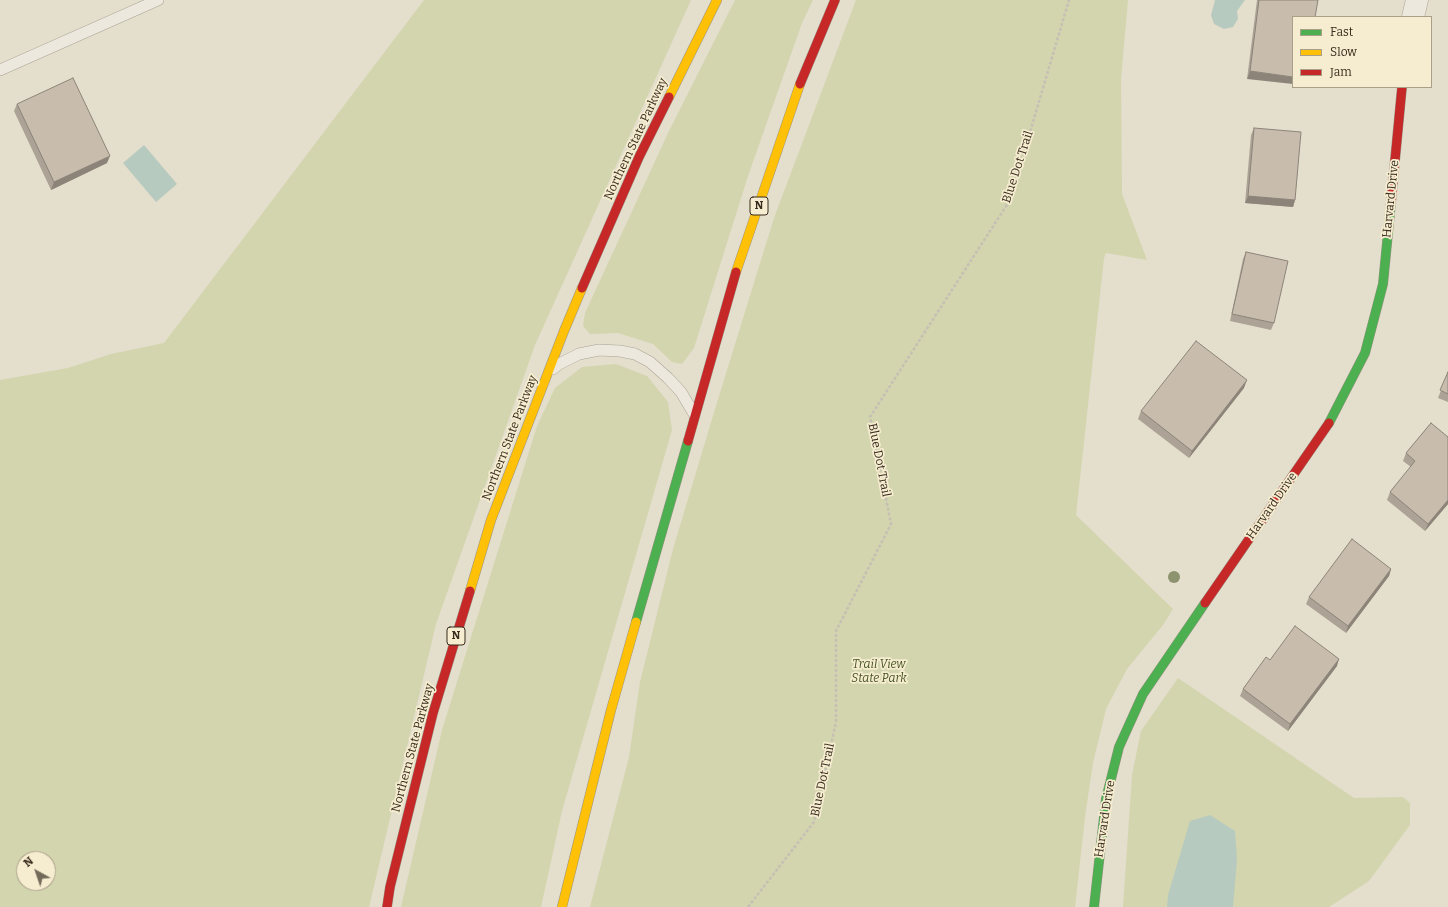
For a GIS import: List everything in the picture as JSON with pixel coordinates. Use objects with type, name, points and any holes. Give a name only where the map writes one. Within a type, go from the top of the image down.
[{"type":"main road","name":"Northern State Parkway","points":[[386,907],[433,713],[486,534],[494,512],[564,331],[639,157],[717,0]]},
{"type":"main road","name":"N","points":[[562,907],[611,710],[740,260],[800,82],[835,0]]},
{"type":"main road","name":"Harvard Drive","points":[[1094,907],[1106,799],[1119,747],[1143,694],[1327,427],[1365,353],[1383,284],[1402,88]]},
{"type":"street","points":[[1413,16],[1417,0]]},
{"type":"lane","points":[[0,70],[158,0]]},
{"type":"lane","points":[[548,373],[559,364],[579,354],[599,350],[620,351],[635,354],[650,362],[668,378],[681,392],[695,415]]},
{"type":"path","name":"Blue Dot Trail","points":[[748,907],[814,822],[836,722],[836,631],[891,524],[870,418],[1010,200],[1069,0]]},
{"type":"green space","points":[[424,0],[691,0],[535,345],[436,624],[369,907],[0,907],[0,380],[68,368],[111,354],[164,343]]},
{"type":"green space","points":[[735,0],[813,0],[802,23],[748,176],[694,348],[682,364],[672,362],[653,344],[618,333],[590,334],[583,326],[585,313],[669,131]]},
{"type":"green space","name":"Trail View State Park","points":[[856,0],[1128,0],[1121,79],[1122,194],[1147,260],[1106,253],[1104,258],[1076,515],[1173,609],[1163,625],[1127,669],[1106,709],[1093,763],[1085,817],[1075,907],[590,907],[629,757],[640,682],[673,549],[774,218]]},
{"type":"green space","points":[[616,364],[647,376],[668,402],[672,430],[562,811],[541,907],[401,907],[442,730],[537,426],[555,388],[582,367]]},
{"type":"green space","points":[[1178,678],[1354,798],[1403,797],[1410,803],[1410,825],[1369,881],[1329,907],[1123,907],[1132,775],[1141,731]]},
{"type":"shaded area","points":[[1215,0],[1245,0],[1237,11],[1238,19],[1233,27],[1224,29],[1214,24],[1211,15]]},
{"type":"shaded area","points":[[144,145],[177,184],[156,202],[123,163]]},
{"type":"shaded area","points":[[1210,815],[1235,831],[1237,860],[1233,907],[1167,907],[1168,895],[1190,821]]},
{"type":"building","points":[[1259,0],[1318,0],[1315,16],[1292,16],[1292,77],[1250,71]]},
{"type":"building","points":[[73,78],[110,156],[54,182],[17,104]]},
{"type":"building","points":[[1254,128],[1301,132],[1295,200],[1248,196]]},
{"type":"building","points":[[1246,252],[1288,261],[1274,323],[1232,314]]},
{"type":"building","points":[[1196,341],[1247,380],[1192,451],[1141,411]]},
{"type":"building","points":[[1448,372],[1448,394],[1440,390]]},
{"type":"building","points":[[1431,423],[1448,437],[1448,500],[1428,524],[1390,492],[1415,461],[1406,453]]},
{"type":"building","points":[[1352,539],[1391,569],[1348,626],[1309,597]]},
{"type":"building","points":[[1295,626],[1339,659],[1290,724],[1243,689],[1266,657],[1270,660]]},
{"type":"traffic: fast","points":[[1329,423],[1365,353],[1383,284],[1391,202]]},
{"type":"traffic: fast","points":[[636,622],[688,441]]},
{"type":"traffic: fast","points":[[1094,907],[1106,799],[1119,747],[1143,694],[1205,603]]},
{"type":"traffic: slow","points":[[669,97],[717,0]]},
{"type":"traffic: slow","points":[[736,272],[800,84]]},
{"type":"traffic: slow","points":[[470,591],[491,520],[582,288]]},
{"type":"traffic: slow","points":[[562,907],[611,710],[636,622]]},
{"type":"traffic: jam","points":[[800,84],[835,0]]},
{"type":"traffic: jam","points":[[1391,202],[1402,88]]},
{"type":"traffic: jam","points":[[582,288],[639,157],[669,97]]},
{"type":"traffic: jam","points":[[688,441],[736,272]]},
{"type":"traffic: jam","points":[[1205,603],[1329,423]]},
{"type":"traffic: jam","points":[[387,907],[390,887],[433,713],[470,591]]}]
